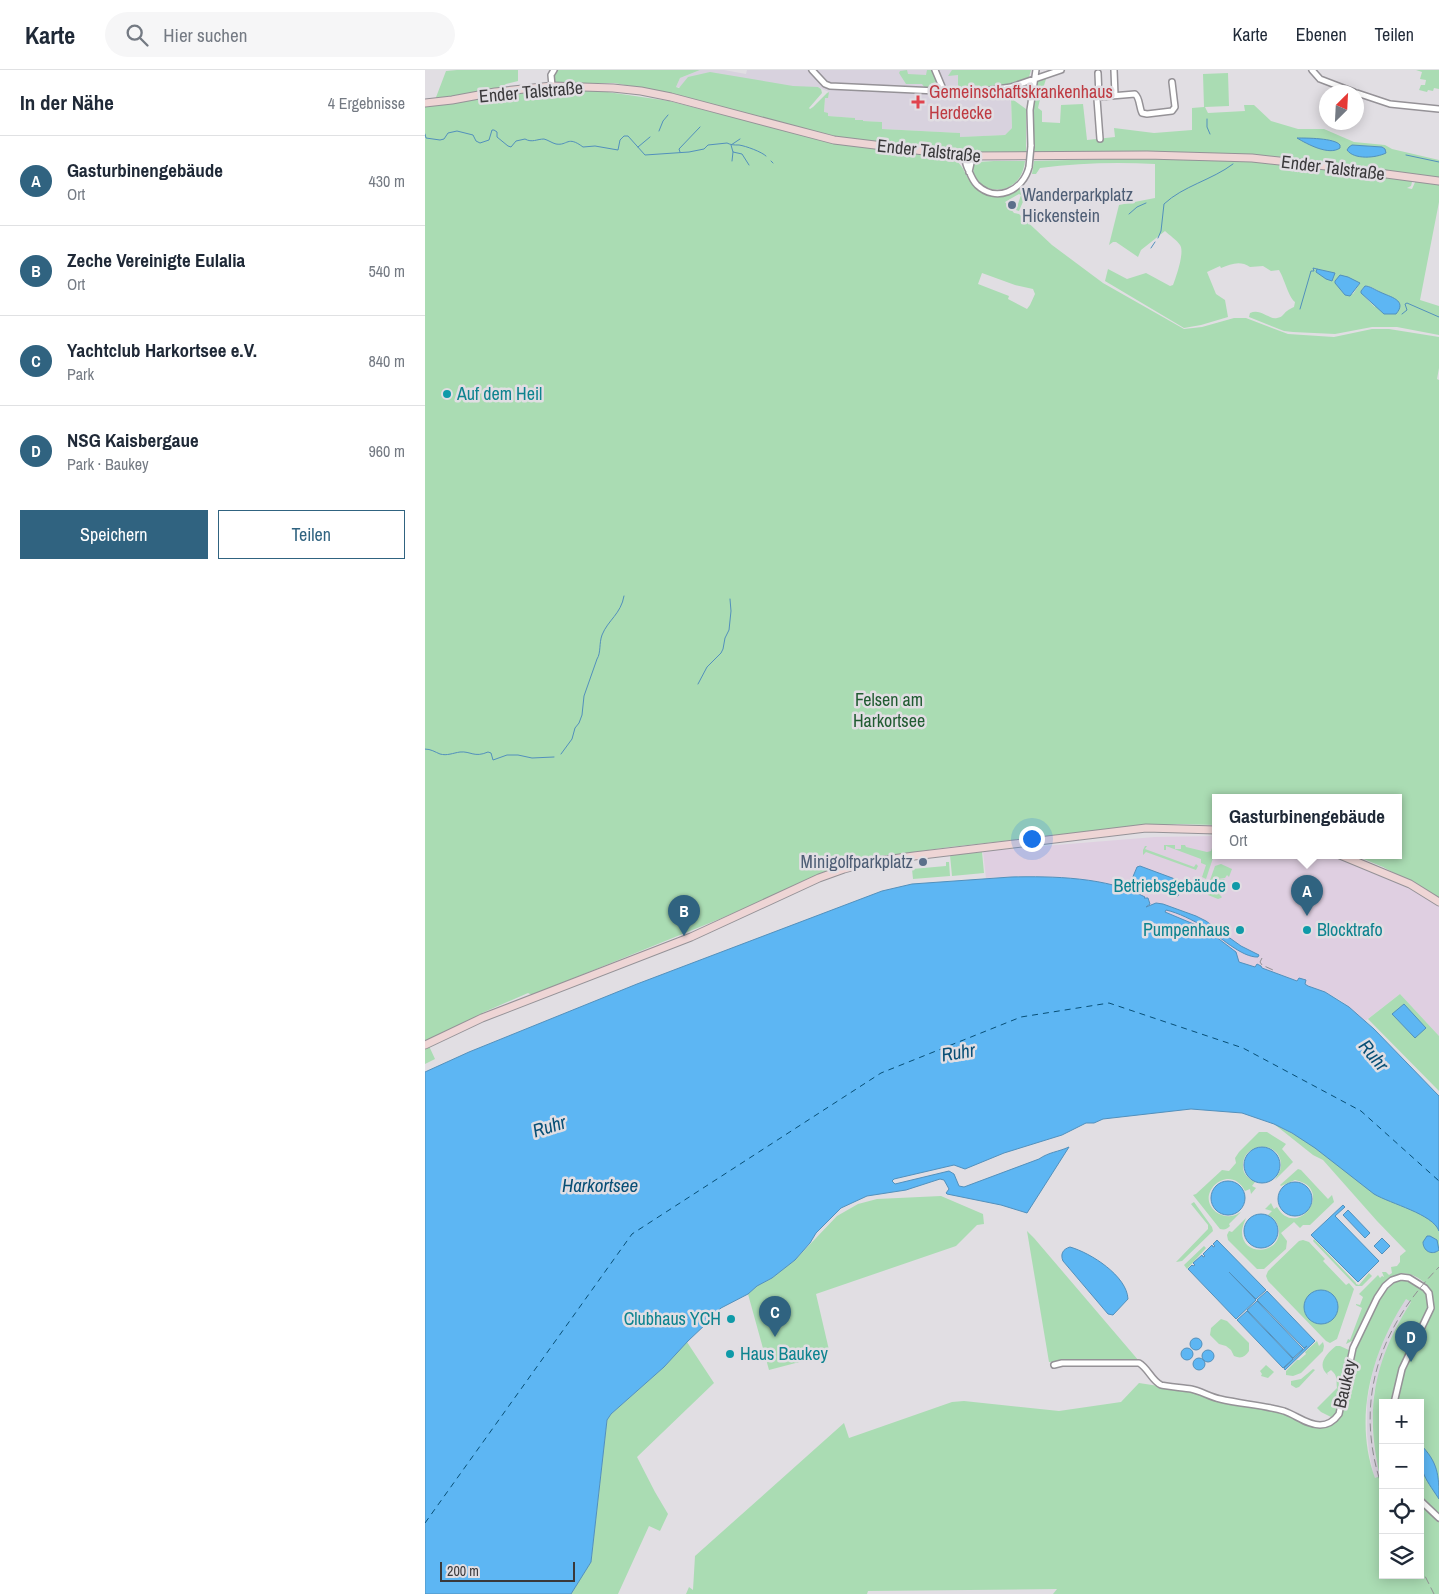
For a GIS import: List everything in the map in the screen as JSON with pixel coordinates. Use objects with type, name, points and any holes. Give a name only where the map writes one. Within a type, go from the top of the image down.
[{"type":"main road","name":"Ender Talstraße","points":[[425,103],[495,92],[551,86],[605,88],[641,91],[671,97],[834,140],[965,156],[1147,155],[1251,158],[1439,181]]},
{"type":"main road","points":[[425,1045],[482,1018],[691,937],[819,878],[856,866],[900,857],[1146,828],[1212,830]]},
{"type":"main road","points":[[1350,859],[1409,884],[1439,902]]},
{"type":"street","points":[[551,86],[553,70]]},
{"type":"street","points":[[813,70],[825,84],[830,86],[937,91],[943,89]]},
{"type":"street","points":[[935,70],[943,89],[948,92],[983,91],[1011,87],[1056,70]]},
{"type":"street","points":[[965,156],[966,167],[969,173],[977,185],[985,190],[1004,193],[1018,187],[1025,180],[1029,167],[1031,146],[1030,110],[1037,70]]},
{"type":"street","points":[[1114,70],[1115,95]]},
{"type":"street","points":[[1312,70],[1321,79],[1336,85]]},
{"type":"street","points":[[1098,73],[1099,97],[1097,99],[1100,139]]},
{"type":"street","points":[[1099,97],[1135,94],[1138,97],[1142,113],[1172,111],[1175,107],[1172,82]]},
{"type":"street","points":[[1364,96],[1390,104],[1439,109]]},
{"type":"street","points":[[969,173],[974,157]]},
{"type":"street","name":"Baukey","points":[[1054,1365],[1062,1363],[1139,1363],[1163,1386],[1177,1386],[1218,1399],[1284,1411],[1313,1424],[1328,1424],[1336,1419],[1339,1414],[1353,1348],[1377,1298],[1385,1286],[1392,1280],[1401,1277],[1409,1278],[1425,1288],[1429,1293],[1431,1308],[1402,1369],[1395,1399]]},
{"type":"street","points":[[1424,1504],[1439,1518]]},
{"type":"shaded area","name":"Gemeinschaftskrankenhaus Herdecke","points":[[700,70],[724,70],[746,74],[747,70],[986,70],[989,87],[1010,84],[1012,128],[1005,135],[960,137],[960,133],[882,129],[882,122],[828,116],[824,113],[825,98],[829,92],[818,87],[676,87],[680,78]]},
{"type":"shaded area","points":[[1212,836],[1212,859],[1340,859],[1408,886],[1431,900],[1439,906],[1439,1036],[1400,994],[1365,1021],[1340,1000],[1305,984],[1306,980],[1298,981],[1261,968],[1261,966],[1257,965],[1255,968],[1239,962],[1227,944],[1196,925],[1165,912],[1166,909],[1205,927],[1239,951],[1259,955],[1241,946],[1196,916],[1176,908],[1146,908],[1143,897],[1139,894],[1104,884],[1074,879],[1030,876],[986,878],[983,851],[1155,837]]},
{"type":"shaded area","points":[[1405,1298],[1411,1302],[1395,1329],[1374,1393],[1372,1428],[1375,1455],[1379,1469],[1379,1490],[1373,1473],[1369,1451],[1367,1402],[1373,1370],[1381,1344]]},
{"type":"green space","points":[[518,70],[518,81],[506,84],[495,91],[435,100],[446,71]]},
{"type":"green space","points":[[555,70],[700,70],[680,78],[676,87],[679,88],[688,77],[710,72],[793,86],[818,87],[822,93],[809,108],[813,107],[829,92],[828,98],[825,98],[824,112],[828,113],[828,116],[882,122],[882,129],[960,133],[960,137],[1005,135],[1012,128],[1011,98],[1026,109],[1026,153],[959,152],[834,137],[642,88],[614,83],[554,83],[552,75]]},
{"type":"green space","points":[[907,70],[908,74],[926,75],[927,70],[933,70],[937,80],[936,85],[925,88],[922,84],[906,84],[899,73],[900,71]]},
{"type":"green space","points":[[952,70],[1031,70],[1029,77],[1003,86],[958,89],[958,75],[948,76]]},
{"type":"green space","points":[[1416,70],[1439,70],[1439,89],[1434,88],[1433,91],[1428,90],[1427,92],[1419,90],[1421,85],[1425,85],[1426,80],[1420,79],[1422,72]]},
{"type":"green space","points":[[1228,73],[1229,106],[1205,107],[1208,113],[1245,111],[1244,105],[1254,105],[1271,121],[1298,129],[1326,130],[1354,142],[1385,145],[1392,149],[1439,160],[1439,178],[1326,162],[1252,156],[1034,153],[1033,110],[1038,79],[1046,79],[1038,108],[1042,111],[1042,122],[1060,123],[1061,105],[1083,104],[1087,140],[1115,137],[1114,128],[1154,133],[1192,130],[1192,108],[1204,107],[1203,74]],"holes":[[[1352,145],[1382,147],[1385,149],[1380,155],[1355,156]]]},
{"type":"green space","name":"Felsen am Harkortsee","points":[[551,89],[587,89],[669,101],[833,143],[951,158],[960,164],[973,185],[985,194],[998,196],[1012,193],[1019,189],[1022,190],[1025,197],[1019,211],[1016,210],[1021,195],[1019,194],[1005,202],[1014,213],[1019,214],[1052,245],[1103,283],[1184,329],[1202,327],[1234,318],[1246,318],[1288,334],[1334,337],[1372,329],[1389,329],[1439,337],[1437,379],[1439,380],[1439,898],[1383,867],[1364,859],[1402,859],[1402,794],[1212,794],[1212,825],[1177,824],[1094,831],[950,847],[848,863],[722,918],[532,995],[528,993],[425,1041],[425,106]],"holes":[[[982,273],[1015,285],[1033,289],[1035,294],[1027,309],[1008,299],[1009,296],[978,284]]]},
{"type":"green space","points":[[1146,158],[1251,161],[1410,180],[1412,182],[1411,186],[1407,188],[1412,189],[1416,180],[1439,184],[1439,202],[1420,300],[1439,306],[1439,335],[1397,327],[1372,327],[1335,334],[1284,331],[1249,317],[1250,313],[1258,312],[1277,318],[1294,307],[1295,302],[1279,270],[1271,271],[1263,266],[1250,267],[1239,263],[1221,268],[1220,266],[1207,272],[1216,294],[1225,300],[1228,317],[1184,328],[1105,281],[1108,269],[1127,279],[1146,273],[1170,286],[1173,285],[1179,265],[1181,248],[1177,241],[1165,231],[1141,250],[1138,257],[1116,242],[1109,245],[1119,205],[1155,198],[1155,164],[1111,163],[1069,165],[1040,168],[1036,174],[1032,174],[1034,161]],"holes":[[[1317,269],[1335,273],[1332,281],[1316,272]],[[1360,283],[1353,294],[1345,295],[1341,289]],[[1365,286],[1371,287],[1383,294],[1375,307],[1361,291]]]},
{"type":"green space","points":[[994,161],[1025,161],[1021,175],[1014,184],[995,190],[978,182],[974,174],[974,164]]},
{"type":"green space","points":[[1164,845],[1175,845],[1175,849],[1181,849],[1181,845],[1185,845],[1186,847],[1207,852],[1211,851],[1212,848],[1213,859],[1206,879],[1202,877],[1206,865],[1201,863],[1201,859],[1166,846],[1166,850],[1164,850]]},
{"type":"green space","points":[[1145,846],[1147,846],[1145,849],[1194,867],[1196,864],[1198,866],[1196,870],[1146,852],[1143,855]]},
{"type":"green space","points":[[982,852],[984,873],[952,876],[950,855]]},
{"type":"green space","points":[[946,862],[949,862],[950,876],[913,879],[912,869],[946,866]]},
{"type":"green space","points":[[1221,864],[1232,869],[1229,877],[1227,875],[1225,878],[1210,880],[1215,866]]},
{"type":"green space","points":[[1225,880],[1222,888],[1224,891],[1221,890],[1219,894],[1222,897],[1218,899],[1208,895],[1209,881]]},
{"type":"green space","points":[[1400,994],[1439,1036],[1439,1091],[1368,1019]]},
{"type":"green space","points":[[429,1046],[435,1059],[425,1064],[425,1048]]},
{"type":"green space","points":[[1274,1124],[1439,1210],[1439,1594],[1053,1594],[1057,1589],[868,1591],[867,1594],[686,1594],[689,1587],[693,1590],[695,1556],[844,1423],[849,1438],[952,1402],[964,1401],[1059,1411],[1121,1402],[1139,1383],[1202,1393],[1212,1400],[1252,1405],[1283,1412],[1313,1425],[1337,1419],[1355,1348],[1367,1320],[1380,1298],[1387,1289],[1402,1280],[1410,1282],[1422,1290],[1427,1285],[1413,1275],[1401,1274],[1390,1279],[1372,1301],[1352,1341],[1346,1344],[1348,1339],[1350,1340],[1362,1308],[1356,1305],[1360,1305],[1363,1297],[1359,1294],[1378,1275],[1380,1278],[1384,1277],[1382,1272],[1386,1272],[1389,1275],[1392,1273],[1391,1267],[1397,1266],[1400,1262],[1400,1256],[1406,1251],[1323,1160],[1313,1155]]},
{"type":"green space","points":[[1259,1132],[1267,1132],[1286,1144],[1282,1149],[1293,1162],[1275,1180],[1281,1165],[1275,1151],[1262,1147],[1255,1148],[1249,1152],[1244,1158],[1243,1167],[1247,1176],[1255,1182],[1252,1186],[1256,1188],[1251,1194],[1250,1189],[1245,1191],[1239,1183],[1231,1179],[1223,1180],[1211,1190],[1209,1197],[1210,1205],[1216,1212],[1223,1216],[1234,1216],[1241,1212],[1229,1224],[1228,1228],[1220,1229],[1193,1195],[1222,1170],[1229,1171],[1236,1163],[1235,1158],[1239,1152]]},
{"type":"green space","points":[[1298,1169],[1328,1199],[1332,1195],[1334,1202],[1310,1225],[1303,1225],[1300,1228],[1294,1222],[1281,1233],[1287,1241],[1286,1249],[1264,1269],[1257,1269],[1228,1240],[1227,1235],[1229,1231],[1232,1232],[1246,1218],[1242,1232],[1248,1246],[1261,1250],[1274,1244],[1278,1238],[1279,1230],[1275,1221],[1268,1215],[1272,1211],[1265,1209],[1271,1203],[1274,1209],[1277,1207],[1285,1216],[1294,1218],[1302,1216],[1309,1209],[1313,1201],[1312,1192],[1307,1185],[1295,1180],[1280,1185]]},
{"type":"green space","points":[[941,1196],[983,1214],[984,1224],[977,1225],[956,1246],[816,1294],[829,1350],[826,1355],[769,1370],[748,1294],[795,1260],[837,1216],[858,1204],[877,1199]]},
{"type":"green space","points":[[1194,1202],[1213,1231],[1182,1261],[1176,1262],[1208,1229],[1208,1225],[1191,1204]]},
{"type":"green space","points":[[1027,1231],[1034,1238],[1139,1361],[1049,1362]]},
{"type":"green space","points":[[1314,1239],[1356,1284],[1359,1285],[1369,1273],[1372,1276],[1362,1286],[1356,1286],[1313,1241]]},
{"type":"green space","points":[[1299,1241],[1309,1242],[1325,1259],[1323,1261],[1346,1285],[1349,1283],[1354,1289],[1337,1339],[1330,1343],[1268,1281],[1266,1276],[1268,1271]]},
{"type":"green space","points":[[1204,1246],[1206,1248],[1187,1269],[1184,1265]]},
{"type":"green space","points":[[1221,1319],[1227,1321],[1249,1343],[1249,1351],[1244,1356],[1234,1356],[1231,1350],[1219,1344],[1210,1335],[1211,1328]]},
{"type":"green space","points":[[1317,1341],[1319,1346],[1323,1342],[1323,1351],[1301,1373],[1293,1376],[1286,1375],[1286,1371],[1306,1354],[1305,1352]]},
{"type":"green space","points":[[687,1342],[714,1383],[637,1457],[668,1514],[660,1531],[649,1526],[618,1594],[571,1594],[591,1562],[607,1420],[611,1414],[664,1367]]},
{"type":"green space","points":[[1336,1346],[1351,1351],[1337,1413],[1333,1418],[1317,1408],[1337,1388],[1335,1374],[1331,1370],[1327,1373],[1328,1375],[1323,1367],[1326,1356]]},
{"type":"green space","points":[[1266,1365],[1274,1372],[1268,1378],[1261,1376],[1260,1371]]},
{"type":"green space","points":[[1313,1369],[1315,1370],[1299,1387],[1296,1388],[1291,1385],[1291,1381],[1301,1379]]},
{"type":"water","points":[[1297,138],[1332,141],[1340,145],[1340,148],[1330,151],[1324,150]]},
{"type":"water","points":[[1352,145],[1382,147],[1386,153],[1371,157],[1360,157],[1347,150]]},
{"type":"water","points":[[1317,269],[1335,273],[1332,281],[1316,272]]},
{"type":"water","points":[[1340,275],[1360,283],[1350,296],[1345,295],[1335,283]]},
{"type":"water","points":[[1365,286],[1393,297],[1399,302],[1399,309],[1396,314],[1384,314],[1361,293]]},
{"type":"water","points":[[1140,866],[1183,882],[1178,896],[1132,879],[1137,867]]},
{"type":"water","name":"Harkortsee","points":[[1011,877],[1079,879],[1114,885],[1130,890],[1144,898],[1148,898],[1150,904],[1146,907],[1156,903],[1163,904],[1196,916],[1241,946],[1259,955],[1258,957],[1245,954],[1205,927],[1166,910],[1165,912],[1211,933],[1236,952],[1239,962],[1255,967],[1257,964],[1262,968],[1297,981],[1299,978],[1306,980],[1305,984],[1308,986],[1325,992],[1349,1007],[1374,1029],[1439,1096],[1439,1231],[1429,1219],[1374,1194],[1315,1148],[1292,1133],[1274,1124],[1242,1113],[1191,1109],[1103,1119],[1094,1123],[1086,1123],[1062,1135],[1004,1153],[965,1169],[954,1165],[894,1179],[892,1181],[895,1184],[949,1171],[954,1174],[959,1186],[964,1187],[1069,1147],[1027,1213],[1001,1205],[947,1194],[949,1189],[944,1180],[940,1179],[906,1190],[867,1196],[841,1208],[816,1233],[795,1260],[772,1278],[757,1286],[748,1294],[721,1308],[664,1367],[611,1414],[607,1420],[591,1562],[571,1594],[425,1594],[425,1072],[469,1052],[637,984],[882,891],[912,884]]},
{"type":"water","points":[[1404,1004],[1426,1028],[1415,1038],[1392,1014]]},
{"type":"water","points":[[1262,1147],[1274,1153],[1280,1165],[1274,1177],[1262,1183],[1250,1177],[1244,1165],[1250,1153]]},
{"type":"water","points":[[1228,1181],[1240,1186],[1245,1198],[1240,1210],[1228,1215],[1216,1210],[1211,1198],[1216,1186]]},
{"type":"water","points":[[1295,1182],[1307,1187],[1312,1199],[1307,1211],[1295,1216],[1283,1211],[1278,1199],[1283,1187]]},
{"type":"water","points":[[1343,1205],[1345,1207],[1335,1216],[1379,1261],[1358,1282],[1311,1235]]},
{"type":"water","points":[[1348,1210],[1370,1233],[1365,1238],[1343,1215]]},
{"type":"water","points":[[1261,1214],[1268,1215],[1273,1219],[1277,1224],[1277,1238],[1273,1243],[1268,1247],[1261,1248],[1254,1247],[1249,1243],[1245,1238],[1244,1231],[1245,1224],[1249,1219],[1254,1215]]},
{"type":"water","points":[[1427,1236],[1437,1240],[1439,1250],[1434,1253],[1426,1250],[1423,1242]]},
{"type":"water","points":[[1382,1238],[1390,1246],[1382,1254],[1374,1246]]},
{"type":"water","points":[[1217,1240],[1266,1290],[1256,1299],[1229,1272],[1256,1300],[1236,1319],[1188,1269],[1195,1265],[1193,1263],[1202,1255],[1203,1257],[1205,1256],[1203,1254],[1212,1245],[1213,1247],[1215,1246],[1213,1244]]},
{"type":"water","points":[[1070,1247],[1088,1254],[1097,1260],[1115,1274],[1121,1282],[1126,1290],[1128,1299],[1113,1315],[1108,1314],[1063,1261],[1063,1252]]},
{"type":"water","points":[[1321,1290],[1333,1295],[1338,1307],[1333,1319],[1321,1324],[1309,1319],[1304,1307],[1309,1295]]},
{"type":"water","points":[[1267,1291],[1315,1341],[1285,1370],[1284,1368],[1307,1346],[1304,1348],[1257,1300]]},
{"type":"water","points":[[1257,1301],[1303,1349],[1293,1358],[1247,1310]]},
{"type":"water","points":[[1247,1311],[1293,1359],[1283,1368],[1237,1320]]},
{"type":"water","points":[[1194,1338],[1198,1338],[1202,1344],[1198,1350],[1194,1350],[1190,1346],[1190,1342]]},
{"type":"water","points":[[1185,1348],[1189,1348],[1193,1354],[1189,1360],[1185,1360],[1181,1356],[1181,1352]]},
{"type":"water","points":[[1206,1350],[1210,1350],[1214,1356],[1210,1362],[1206,1362],[1202,1358],[1202,1354]]},
{"type":"water","points":[[1197,1358],[1201,1358],[1205,1364],[1201,1370],[1197,1370],[1193,1366],[1193,1362]]},
{"type":"water","points":[[1424,1449],[1431,1457],[1436,1469],[1439,1483],[1439,1499],[1424,1475]]},
{"type":"waterway","points":[[659,131],[668,115]]},
{"type":"waterway","points":[[1207,119],[1207,127],[1210,134]]},
{"type":"waterway","points":[[680,152],[679,149],[700,127]]},
{"type":"waterway","points":[[425,134],[426,138],[440,140],[444,139],[448,133],[457,131],[473,135],[476,141],[480,143],[489,140],[492,130],[494,130],[497,132],[497,137],[511,147],[516,141],[544,139],[556,144],[571,141],[583,147],[595,146],[618,150],[620,140],[624,136],[628,136],[645,155],[689,152],[704,149],[708,145],[727,143],[750,148],[766,156]]},
{"type":"waterway","points":[[638,147],[650,137]]},
{"type":"waterway","points":[[740,139],[731,145],[733,152],[742,154],[749,165]]},
{"type":"waterway","points":[[732,161],[733,152]]},
{"type":"waterway","points":[[1406,155],[1439,162]]},
{"type":"waterway","points":[[1158,238],[1161,231],[1164,204],[1180,192],[1225,170],[1233,164]]},
{"type":"waterway","points":[[1129,214],[1137,207],[1146,203]]},
{"type":"waterway","points":[[1151,248],[1155,242]]},
{"type":"waterway","points":[[1300,309],[1311,271],[1314,271],[1313,268],[1317,269]]},
{"type":"waterway","points":[[1402,314],[1407,310],[1405,304],[1407,303],[1439,317]]},
{"type":"waterway","points":[[561,754],[572,739],[582,715],[584,696],[599,654],[602,635],[620,608],[624,596]]},
{"type":"waterway","points":[[698,684],[707,667],[723,649],[729,630],[730,599]]},
{"type":"waterway","points":[[425,749],[445,755],[460,752],[476,754],[488,752],[491,753],[493,760],[507,755],[532,758],[554,757]]},
{"type":"ferry route","points":[[425,1523],[632,1234],[881,1073],[1021,1017],[1109,1003],[1243,1048],[1361,1111],[1439,1181]]},
{"type":"railway","points":[[1262,958],[1260,962],[1262,965],[1273,970]]},
{"type":"railway","points":[[1383,1489],[1374,1459],[1370,1428],[1371,1399],[1376,1370],[1386,1343],[1400,1316],[1439,1267]]},
{"type":"railway","points":[[1424,1574],[1434,1594]]},
{"type":"place","name":"Gemeinschaftskrankenhaus Herdecke","points":[[918,102]]},
{"type":"place","name":"Wanderparkplatz Hickenstein","points":[[1012,205]]},
{"type":"place","name":"Auf dem Heil","points":[[447,394]]},
{"type":"place","name":"Minigolfparkplatz","points":[[923,862]]},
{"type":"place","name":"Betriebsgebäude","points":[[1236,886]]},
{"type":"place","name":"Gasturbinengebäude","points":[[1307,916]]},
{"type":"place","name":"Pumpenhaus","points":[[1240,930]]},
{"type":"place","name":"Blocktrafo","points":[[1307,930]]},
{"type":"place","name":"Zeche Vereinigte Eulalia","points":[[684,936]]},
{"type":"place","name":"Clubhaus YCH","points":[[731,1319]]},
{"type":"place","name":"Yachtclub Harkortsee e.V.","points":[[775,1337]]},
{"type":"place","name":"Haus Baukey","points":[[730,1354]]},
{"type":"place","name":"NSG Kaisbergaue","points":[[1411,1362]]},
{"type":"water label","name":"Ruhr","points":[[958,1052]]},
{"type":"water label","name":"Ruhr","points":[[1374,1055]]},
{"type":"water label","name":"Ruhr","points":[[549,1126]]}]
